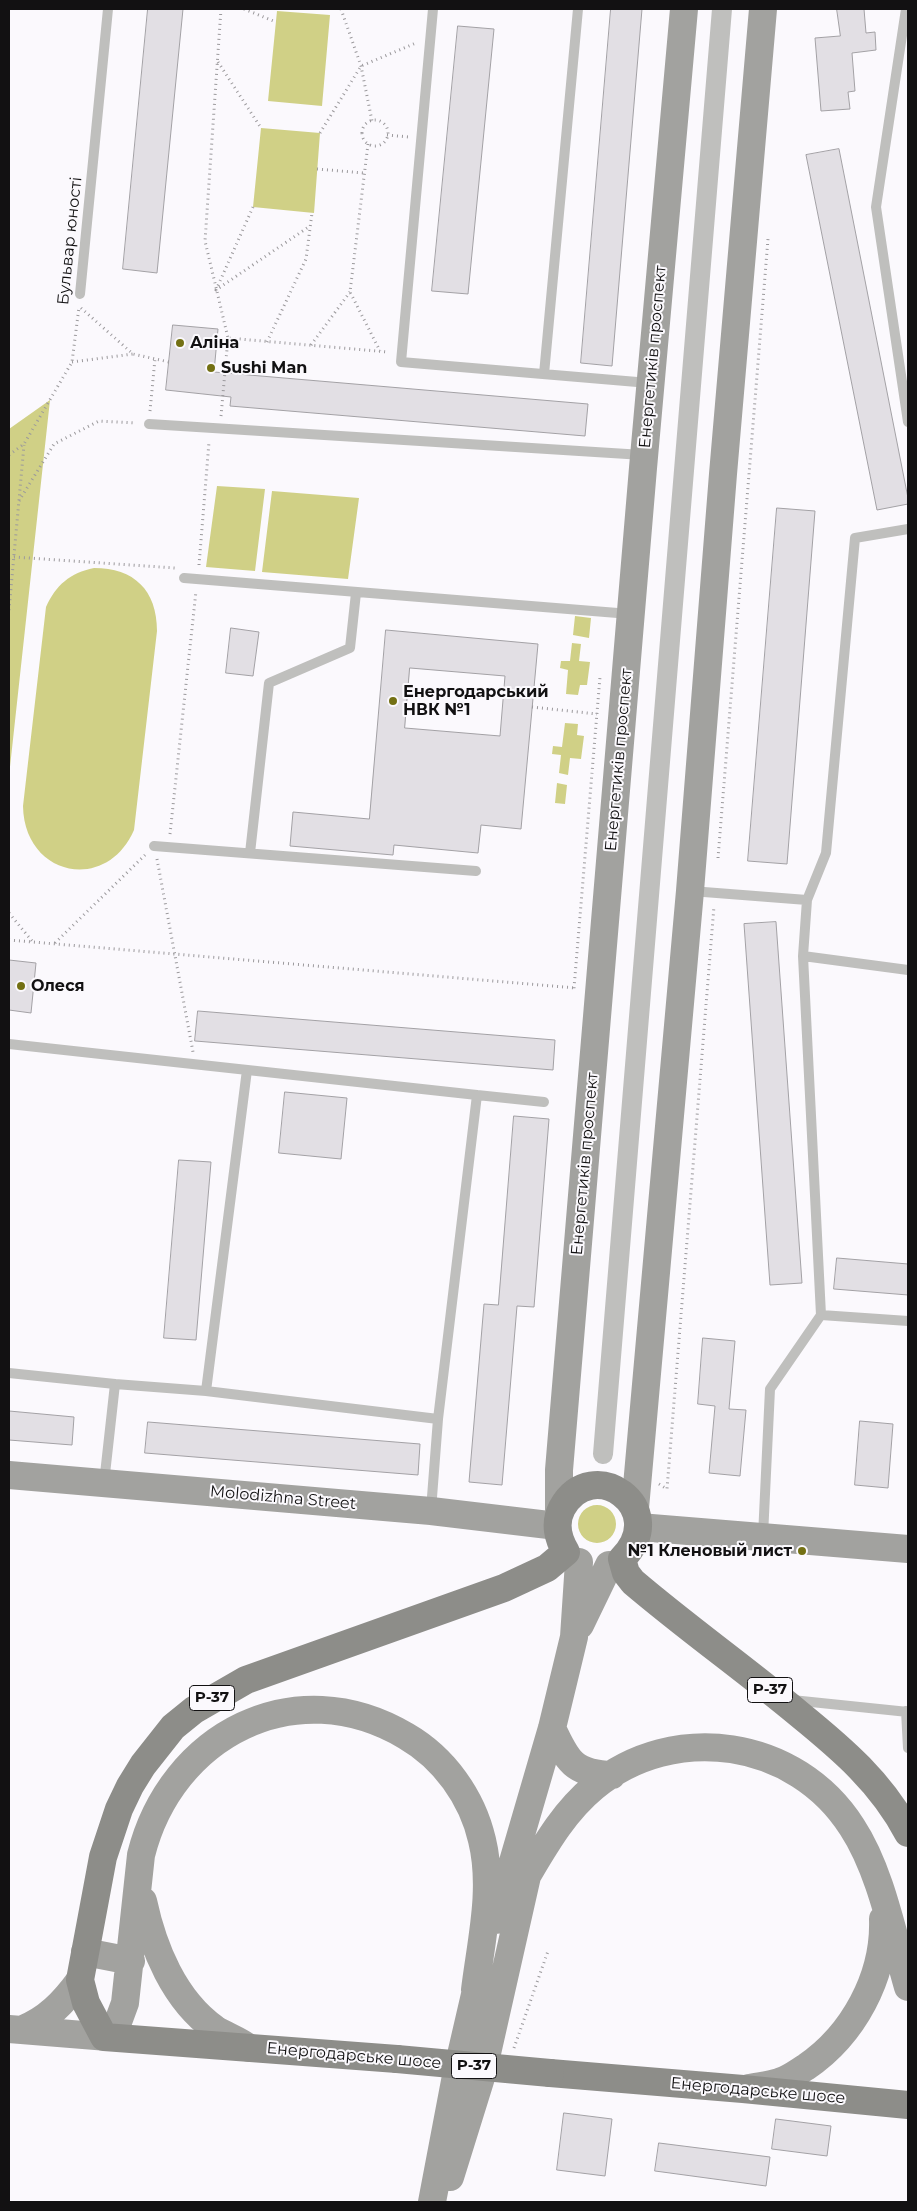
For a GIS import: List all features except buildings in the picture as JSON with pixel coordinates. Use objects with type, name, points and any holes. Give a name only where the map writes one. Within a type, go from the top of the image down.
[{"type":"main road","points":[[572,1557],[558,1535],[558,1519],[566,1500],[576,1491],[589,1486],[602,1485],[616,1489],[627,1497],[637,1518],[636,1539],[631,1550],[616,1562]]},
{"type":"main road","name":"Р-37","points":[[104,2037],[86,2003],[80,1980],[99,1871],[116,1817],[143,1765],[173,1727],[194,1710],[246,1680],[504,1588],[572,1557]]},
{"type":"main road","name":"Р-37","points":[[616,1562],[633,1582],[837,1745],[865,1772],[896,1811],[908,1833]]},
{"type":"main road","name":"Енергодарське шосе","points":[[104,2037],[397,2059],[908,2105]]},
{"type":"street","name":"Енергетиків проспект","points":[[558,1519],[559,1470],[599,990],[684,9]]},
{"type":"street","points":[[603,1454],[722,9]]},
{"type":"street","points":[[763,9],[724,464],[702,892],[637,1518],[763,1536],[908,1549]]},
{"type":"street","name":"Molodizhna Street","points":[[9,1475],[431,1511],[558,1519]]},
{"type":"street","points":[[432,2202],[446,2124],[475,1990],[552,1728],[574,1637],[572,1557],[593,1566],[616,1562]]},
{"type":"street","points":[[574,1637],[616,1562]]},
{"type":"street","points":[[104,2037],[108,2038],[122,2013],[131,1961],[139,1874],[146,1837],[163,1799],[189,1764],[223,1736],[261,1719],[302,1710],[326,1710],[371,1719],[409,1738],[434,1756],[459,1787],[476,1821],[486,1861],[488,1884],[475,1990]]},
{"type":"street","points":[[552,1728],[562,1749],[574,1766],[591,1773],[612,1775]]},
{"type":"street","points":[[441,2202],[483,2071],[528,1874],[552,1728]]},
{"type":"street","points":[[528,1874],[563,1818],[583,1797],[624,1767],[658,1753],[700,1747],[740,1750],[779,1763],[814,1785],[838,1808],[862,1843],[873,1865],[908,1987]]},
{"type":"street","points":[[139,1874],[148,1926],[175,1984],[202,2018],[215,2029],[248,2048]]},
{"type":"street","points":[[743,2089],[781,2081],[796,2073],[826,2052],[849,2026],[869,1989],[880,1953],[883,1931],[881,1893]]},
{"type":"street","points":[[85,1952],[131,1961]]},
{"type":"street","points":[[15,2030],[34,2025],[57,2008],[80,1980]]},
{"type":"street","name":"Енергодарське шосе","points":[[15,2030],[104,2037]]},
{"type":"lane","name":"Бульвар юності","points":[[80,294],[108,9]]},
{"type":"lane","points":[[433,9],[401,362],[651,384]]},
{"type":"lane","points":[[544,374],[578,9]]},
{"type":"lane","points":[[906,9],[876,207],[908,422]]},
{"type":"lane","points":[[149,424],[644,455]]},
{"type":"lane","points":[[763,1536],[770,1389],[821,1315],[803,956],[807,900],[826,853],[855,538],[908,528]]},
{"type":"lane","points":[[184,578],[198,574],[356,592],[631,614]]},
{"type":"lane","points":[[250,854],[269,683],[350,648],[356,592]]},
{"type":"lane","points":[[154,846],[476,871]]},
{"type":"lane","points":[[702,892],[807,900]]},
{"type":"lane","points":[[803,956],[908,970]]},
{"type":"lane","points":[[9,1044],[544,1102]]},
{"type":"lane","points":[[206,1391],[247,1070]]},
{"type":"lane","points":[[431,1511],[438,1419],[477,1095]]},
{"type":"lane","points":[[821,1315],[908,1321]]},
{"type":"lane","points":[[9,1373],[206,1391],[438,1419]]},
{"type":"lane","points":[[104,1483],[115,1384]]},
{"type":"lane","points":[[781,1699],[907,1712],[908,1748]]},
{"type":"path","points":[[168,847],[215,429],[228,338],[205,241],[221,9]]},
{"type":"path","points":[[244,9],[276,22]]},
{"type":"path","points":[[341,9],[361,66],[372,121]]},
{"type":"path","points":[[320,133],[361,66],[430,37]]},
{"type":"path","points":[[217,61],[261,128]]},
{"type":"path","points":[[372,121],[383,124],[388,135]]},
{"type":"path","points":[[372,121],[363,130],[363,138],[368,144],[380,145],[388,135]]},
{"type":"path","points":[[388,135],[421,138]]},
{"type":"path","points":[[310,346],[350,292],[368,144]]},
{"type":"path","points":[[318,169],[364,173]]},
{"type":"path","points":[[216,290],[253,207]]},
{"type":"path","points":[[267,342],[306,259],[312,213]]},
{"type":"path","points":[[216,290],[310,226]]},
{"type":"path","points":[[667,1489],[702,892],[768,237]]},
{"type":"path","points":[[350,292],[380,352]]},
{"type":"path","name":"Бульвар юності","points":[[9,455],[24,444],[72,362],[80,294]]},
{"type":"path","points":[[79,306],[132,354]]},
{"type":"path","points":[[228,338],[401,354]]},
{"type":"path","points":[[72,362],[132,354],[169,362]]},
{"type":"path","points":[[19,501],[54,444],[99,421],[149,424],[155,359]]},
{"type":"path","points":[[9,610],[24,444]]},
{"type":"path","points":[[9,558],[198,574]]},
{"type":"path","points":[[532,707],[597,714]]},
{"type":"path","points":[[55,944],[154,846]]},
{"type":"path","points":[[154,846],[196,1065]]},
{"type":"path","points":[[9,913],[33,942]]},
{"type":"path","points":[[9,940],[599,990]]},
{"type":"shaded area","points":[[277,11],[330,15],[322,106],[268,101]]},
{"type":"shaded area","points":[[261,128],[320,133],[314,213],[253,207]]},
{"type":"shaded area","points":[[50,400],[9,776],[9,429]]},
{"type":"shaded area","points":[[217,486],[265,489],[255,571],[206,567]]},
{"type":"shaded area","points":[[272,491],[359,498],[348,579],[262,572]]},
{"type":"shaded area","points":[[94,568],[121,572],[132,577],[140,584],[148,593],[153,604],[157,631],[134,830],[121,850],[105,863],[87,869],[68,868],[51,861],[37,848],[27,830],[23,806],[46,607],[54,592],[65,581],[78,573]]},
{"type":"shaded area","points":[[575,616],[591,618],[589,638],[573,635]]},
{"type":"shaded area","points":[[572,643],[581,644],[579,661],[590,662],[587,685],[580,685],[578,695],[566,694],[568,670],[560,668],[561,661],[570,661]]},
{"type":"shaded area","points":[[565,723],[578,724],[577,735],[584,736],[581,759],[570,758],[568,775],[559,773],[561,755],[552,754],[553,746],[562,747]]},
{"type":"shaded area","points":[[557,783],[567,785],[565,804],[555,803]]},
{"type":"shaded area","points":[[597,1505],[610,1511],[616,1524],[610,1537],[597,1543],[584,1537],[578,1524],[584,1511]]},
{"type":"place","name":"Аліна","points":[[180,343]]},
{"type":"place","name":"Sushi Man","points":[[211,368]]},
{"type":"place","name":"Енергодарський НВК №1","points":[[393,701]]},
{"type":"place","name":"Олеся","points":[[21,986]]},
{"type":"place","name":"№1 Кленовый лист","points":[[802,1551]]}]
